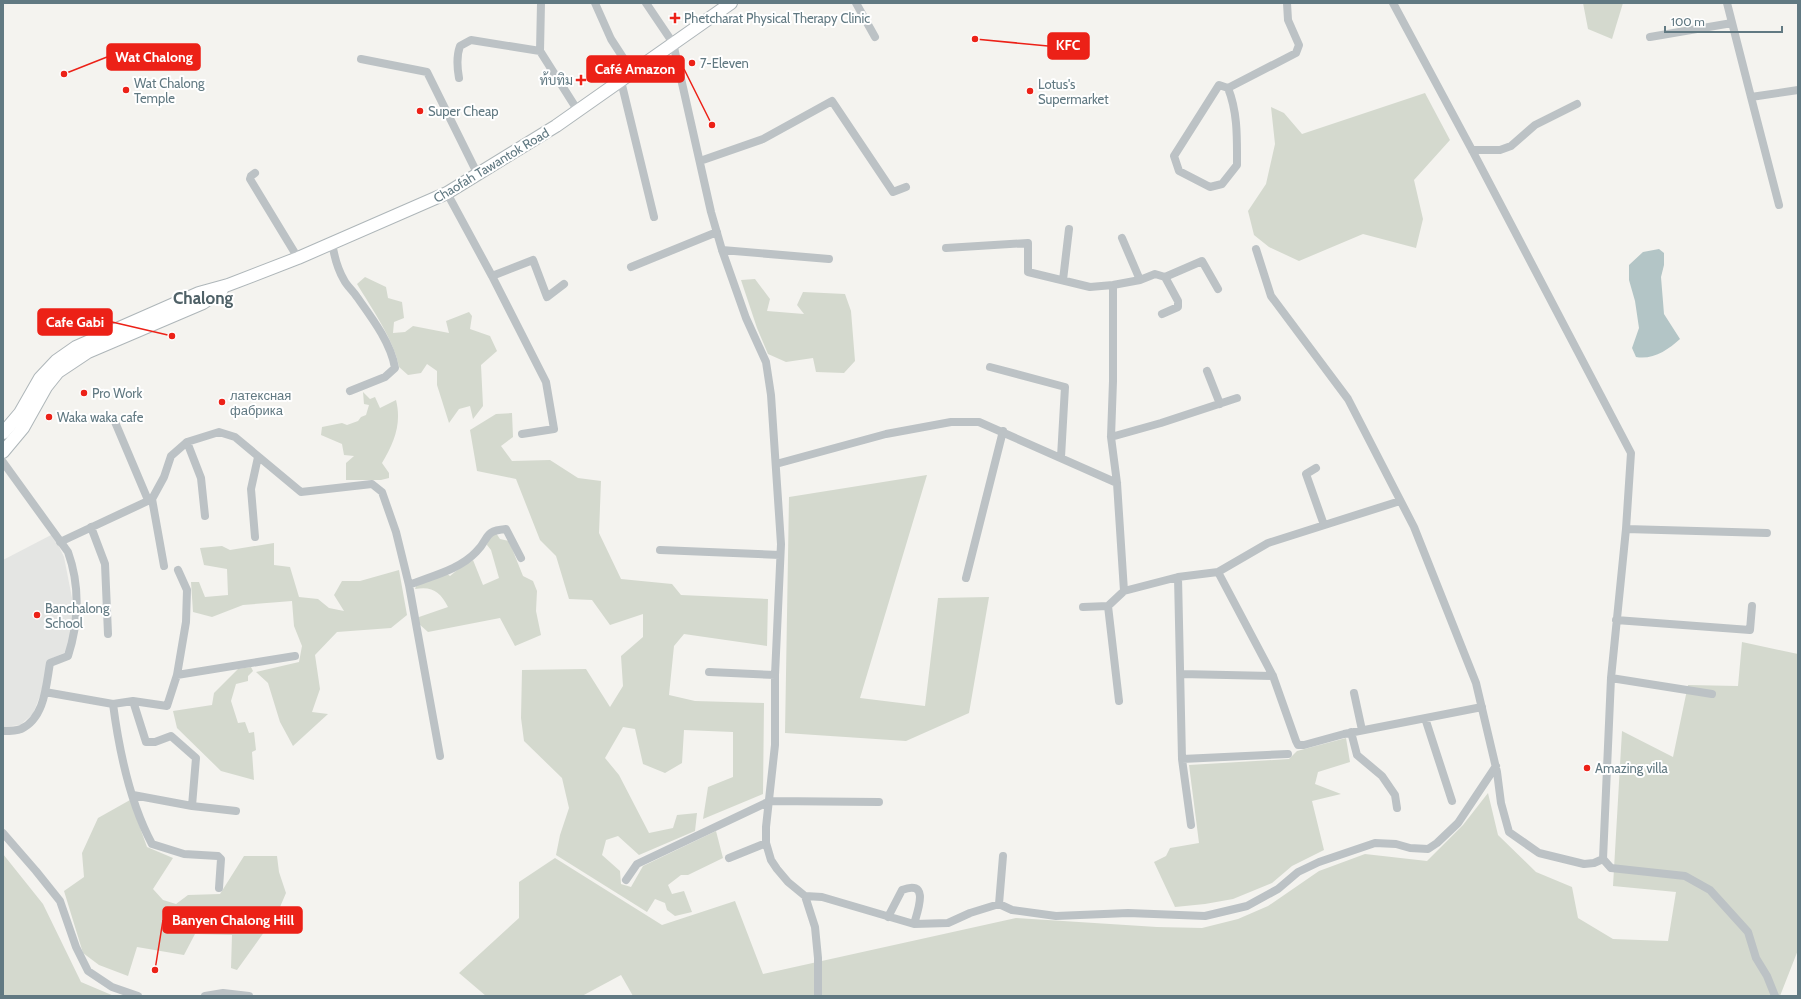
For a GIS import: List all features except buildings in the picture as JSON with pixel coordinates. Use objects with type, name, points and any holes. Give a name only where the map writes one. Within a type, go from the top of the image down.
[{"type":"main road","name":"Chaofah Tawantok Road","points":[[3,434],[20,413],[40,378],[56,361],[76,347],[152,319],[199,293],[228,285],[298,258],[447,193],[556,126],[732,3]]},
{"type":"main road","name":"Chaofah Tawantok Road","points":[[3,452],[23,428],[46,387],[58,372],[88,352],[130,328]]},
{"type":"street","points":[[540,3],[540,51],[578,111]]},
{"type":"street","points":[[595,3],[611,39],[633,73]]},
{"type":"street","points":[[646,3],[673,43],[722,250],[746,318],[766,362],[771,395],[780,555],[775,675],[775,745],[766,827],[766,843],[771,860],[777,870],[788,882],[805,896],[814,927],[818,958],[818,996]]},
{"type":"street","points":[[856,3],[876,37]]},
{"type":"street","points":[[1228,88],[1234,103],[1237,135],[1237,166],[1222,184],[1210,187],[1179,171],[1174,156],[1219,85],[1228,88],[1296,53],[1299,46],[1288,20],[1287,3]]},
{"type":"street","points":[[1393,3],[1631,453],[1626,529],[1611,678],[1603,859],[1611,868],[1685,876],[1710,890],[1748,932],[1756,958],[1767,976],[1775,996]]},
{"type":"street","points":[[1727,3],[1779,205]]},
{"type":"street","points":[[1650,37],[1732,23]]},
{"type":"street","points":[[459,78],[457,60],[458,52],[460,46],[471,40],[540,51]]},
{"type":"street","points":[[361,59],[427,72],[478,175]]},
{"type":"street","points":[[621,81],[654,217]]},
{"type":"street","points":[[1751,97],[1798,90]]},
{"type":"street","points":[[700,161],[763,139],[832,102],[893,192],[906,188]]},
{"type":"street","points":[[1472,150],[1500,150],[1511,146],[1535,126],[1577,104]]},
{"type":"street","points":[[255,172],[250,179],[298,258]]},
{"type":"street","points":[[447,193],[492,276],[546,382],[554,430],[522,434]]},
{"type":"street","points":[[1063,280],[1069,229]]},
{"type":"street","points":[[631,267],[717,232]]},
{"type":"street","points":[[1122,238],[1140,280]]},
{"type":"street","points":[[332,242],[334,258],[344,281],[357,296],[385,341],[395,368],[386,377],[350,391]]},
{"type":"street","points":[[946,248],[1028,243],[1028,272],[1090,287],[1113,285],[1140,280],[1156,274],[1165,277],[1202,261],[1218,289]]},
{"type":"street","points":[[1256,249],[1271,296],[1348,399],[1414,527],[1476,683],[1496,766],[1500,803],[1509,832],[1540,853],[1584,864],[1594,863],[1603,859]]},
{"type":"street","points":[[722,250],[829,259]]},
{"type":"street","points":[[492,276],[533,260],[547,297],[564,284]]},
{"type":"street","points":[[1162,314],[1178,307],[1178,301],[1165,277]]},
{"type":"street","points":[[1113,285],[1113,381],[1111,437],[1117,483],[1124,591]]},
{"type":"street","points":[[990,367],[1065,387],[1061,457]]},
{"type":"street","points":[[1207,371],[1220,404]]},
{"type":"street","points":[[1111,437],[1161,423],[1237,398]]},
{"type":"street","points":[[115,422],[150,499],[164,566]]},
{"type":"street","points":[[776,464],[886,434],[951,422],[979,422],[1003,431],[1035,448],[1061,457],[1117,483]]},
{"type":"street","points":[[966,578],[1003,431]]},
{"type":"street","points":[[60,542],[150,499],[164,477],[171,456],[187,442],[219,432],[236,437],[301,492],[372,484],[382,492],[396,532],[409,585],[440,756]]},
{"type":"street","points":[[187,442],[201,478],[205,516]]},
{"type":"street","points":[[255,537],[251,489],[258,457]]},
{"type":"street","points":[[3,462],[68,552],[73,565],[77,612],[74,636],[68,656],[50,663],[45,692],[37,715],[31,723],[20,730],[3,731]]},
{"type":"street","points":[[1316,468],[1306,474],[1324,525]]},
{"type":"street","points":[[1083,607],[1108,606],[1124,591],[1178,577],[1218,572],[1268,542],[1400,501]]},
{"type":"street","points":[[91,527],[105,564],[108,634]]},
{"type":"street","points":[[409,585],[463,562],[476,552],[486,537],[498,530],[506,529],[521,558]]},
{"type":"street","points":[[1626,529],[1767,534]]},
{"type":"street","points":[[660,550],[780,555]]},
{"type":"street","points":[[45,692],[113,704],[133,701],[167,706],[177,675],[186,622],[187,590],[178,570]]},
{"type":"street","points":[[1218,572],[1273,676],[1298,744],[1304,744],[1351,732],[1482,707]]},
{"type":"street","points":[[1178,577],[1182,759],[1191,825]]},
{"type":"street","points":[[1108,606],[1120,701]]},
{"type":"street","points":[[1616,620],[1750,630],[1752,606]]},
{"type":"street","points":[[177,675],[295,656]]},
{"type":"street","points":[[709,672],[775,675]]},
{"type":"street","points":[[1181,674],[1273,676]]},
{"type":"street","points":[[1611,678],[1712,694]]},
{"type":"street","points":[[1354,693],[1362,730]]},
{"type":"street","points":[[133,701],[146,742],[154,742],[171,736],[196,758],[192,806]]},
{"type":"street","points":[[113,704],[118,739],[133,795],[147,835],[152,844],[184,854],[195,856],[218,856],[221,859],[219,888]]},
{"type":"street","points":[[1425,718],[1452,801]]},
{"type":"street","points":[[1351,732],[1357,755],[1382,776],[1395,795],[1397,808]]},
{"type":"street","points":[[1182,759],[1288,754]]},
{"type":"street","points":[[805,896],[822,897],[914,924],[948,923],[970,913],[999,904],[1012,910],[1056,916],[1128,913],[1205,916],[1247,906],[1278,889],[1298,872],[1318,862],[1375,843],[1396,844],[1410,848],[1428,849],[1437,843],[1458,823],[1496,766]]},
{"type":"street","points":[[133,795],[192,806],[236,811]]},
{"type":"street","points":[[626,880],[637,864],[770,801],[879,802]]},
{"type":"street","points":[[3,833],[36,870],[60,901],[76,947],[88,971],[112,987],[138,996]]},
{"type":"street","points":[[729,858],[766,843]]},
{"type":"street","points":[[999,904],[1003,856]]},
{"type":"street","points":[[888,917],[902,890],[909,887],[915,888],[920,892],[921,898],[914,924]]},
{"type":"street","points":[[205,996],[223,993],[249,996]]},
{"type":"shaded area","points":[[1583,3],[1623,3],[1612,39],[1588,29]]},
{"type":"shaded area","points":[[1425,93],[1450,140],[1414,180],[1423,219],[1416,248],[1363,234],[1299,261],[1269,247],[1254,235],[1248,211],[1266,184],[1275,144],[1271,107],[1284,113],[1302,134]]},
{"type":"shaded area","points":[[1659,249],[1664,253],[1664,265],[1661,277],[1664,314],[1680,339],[1670,347],[1654,356],[1642,358],[1636,357],[1632,348],[1639,328],[1635,301],[1629,280],[1629,265],[1643,252]]},
{"type":"shaded area","points":[[365,277],[386,287],[388,298],[402,302],[404,318],[394,322],[393,333],[405,332],[413,326],[449,333],[446,321],[469,312],[472,316],[470,329],[490,336],[497,351],[481,365],[483,406],[473,419],[470,406],[459,409],[449,423],[437,385],[437,371],[427,364],[421,373],[408,375],[399,367],[397,357],[388,336],[357,284]]},
{"type":"shaded area","points":[[755,279],[770,299],[767,311],[804,314],[797,305],[803,292],[845,294],[851,311],[855,361],[844,373],[816,372],[813,358],[786,362],[768,354],[757,328],[741,280]]},
{"type":"shaded area","points":[[363,392],[370,399],[375,397],[380,408],[396,400],[398,417],[396,433],[382,463],[389,473],[389,478],[381,480],[346,480],[346,463],[354,456],[344,455],[342,444],[321,435],[322,427],[342,423],[347,425],[358,421],[361,417],[366,415],[369,405],[364,404]]},
{"type":"shaded area","points":[[512,413],[513,437],[501,446],[512,461],[550,460],[578,478],[601,481],[599,533],[621,579],[672,584],[681,595],[768,599],[767,646],[684,634],[674,646],[669,695],[695,701],[764,703],[763,794],[703,819],[708,787],[733,777],[733,732],[684,730],[682,763],[665,773],[643,764],[635,729],[623,727],[605,758],[619,775],[649,833],[673,828],[677,815],[697,813],[695,831],[639,855],[618,836],[606,840],[602,855],[620,871],[621,884],[631,887],[643,866],[716,831],[723,858],[688,875],[681,875],[668,885],[672,894],[684,891],[692,912],[675,916],[667,910],[665,903],[655,899],[647,912],[556,855],[560,835],[569,808],[562,778],[524,741],[521,718],[522,670],[586,669],[610,707],[623,686],[621,656],[643,637],[643,614],[610,625],[592,600],[569,599],[556,556],[540,540],[516,479],[477,471],[470,430],[496,414]]},
{"type":"shaded area","points":[[927,475],[860,698],[925,706],[938,598],[989,597],[969,713],[906,741],[785,733],[789,497]]},
{"type":"shaded area","points":[[496,533],[500,539],[509,541],[523,576],[533,581],[537,591],[536,611],[541,635],[515,646],[500,618],[428,632],[419,624],[419,617],[448,607],[442,597],[435,591],[427,588],[415,589],[416,586],[446,573],[450,576],[473,560],[483,585],[499,578],[491,550],[487,545],[488,539]]},
{"type":"shaded area","name":"Banchalong School","points":[[53,534],[64,557],[72,598],[72,633],[66,652],[48,660],[41,693],[33,714],[20,725],[3,727],[3,560]]},
{"type":"shaded area","points":[[274,543],[274,565],[290,567],[299,597],[318,599],[329,608],[344,611],[334,595],[342,581],[360,581],[399,570],[407,615],[391,628],[337,632],[315,655],[320,689],[312,712],[328,714],[293,746],[280,722],[268,683],[256,672],[299,662],[302,646],[294,626],[292,601],[243,605],[212,617],[193,612],[191,582],[199,582],[205,597],[228,595],[227,569],[204,565],[200,548],[222,546],[230,550]]},
{"type":"shaded area","points":[[1742,642],[1798,654],[1798,950],[1780,996],[633,996],[621,975],[582,996],[486,996],[459,973],[519,918],[519,882],[555,858],[662,925],[735,901],[763,974],[1016,918],[1157,927],[1202,928],[1238,919],[1268,906],[1319,871],[1365,854],[1427,861],[1463,825],[1488,793],[1498,835],[1536,872],[1572,887],[1578,918],[1613,939],[1668,941],[1676,892],[1613,886],[1622,731],[1673,757],[1688,685],[1738,686]]},
{"type":"shaded area","points":[[251,667],[253,671],[248,676],[248,681],[236,684],[231,701],[238,723],[245,722],[249,733],[254,732],[256,750],[252,752],[254,780],[221,771],[177,728],[173,711],[212,705],[214,693],[238,669]]},
{"type":"shaded area","points":[[1346,738],[1350,762],[1318,772],[1315,784],[1341,794],[1312,801],[1324,850],[1292,866],[1272,883],[1233,899],[1175,907],[1154,862],[1166,856],[1170,848],[1199,843],[1189,765],[1289,759],[1297,751]]},
{"type":"shaded area","points":[[130,800],[147,847],[173,858],[153,889],[163,900],[176,904],[188,895],[220,894],[244,856],[277,856],[279,872],[286,893],[277,914],[237,970],[231,968],[232,935],[195,934],[184,955],[137,947],[128,976],[99,965],[83,953],[64,891],[84,877],[82,853],[98,818]]},
{"type":"shaded area","points":[[3,854],[43,904],[81,982],[114,996],[3,996]]},
{"type":"place","name":"Phetcharat Physical Therapy Clinic","points":[[675,18]]},
{"type":"place","name":"KFC","points":[[975,39]]},
{"type":"place","name":"7-Eleven","points":[[692,63]]},
{"type":"place","name":"Wat Chalong","points":[[64,74]]},
{"type":"place","name":"ท้บทิม","points":[[581,80]]},
{"type":"place","name":"Wat Chalong Temple","points":[[126,90]]},
{"type":"place","name":"Lotus's Supermarket","points":[[1030,91]]},
{"type":"place","name":"Super Cheap","points":[[420,111]]},
{"type":"place","name":"Café Amazon","points":[[712,125]]},
{"type":"place","name":"Cafe Gabi","points":[[172,336]]},
{"type":"place","name":"Pro Work","points":[[84,393]]},
{"type":"place","name":"латексная фабрика","points":[[222,402]]},
{"type":"place","name":"Waka waka cafe","points":[[49,417]]},
{"type":"place","name":"Banchalong School","points":[[37,615]]},
{"type":"place","name":"Amazing villa","points":[[1587,768]]},
{"type":"place","name":"Banyen Chalong Hill","points":[[155,970]]},
{"type":"district","name":"Chalong","points":[[203,298]]}]
